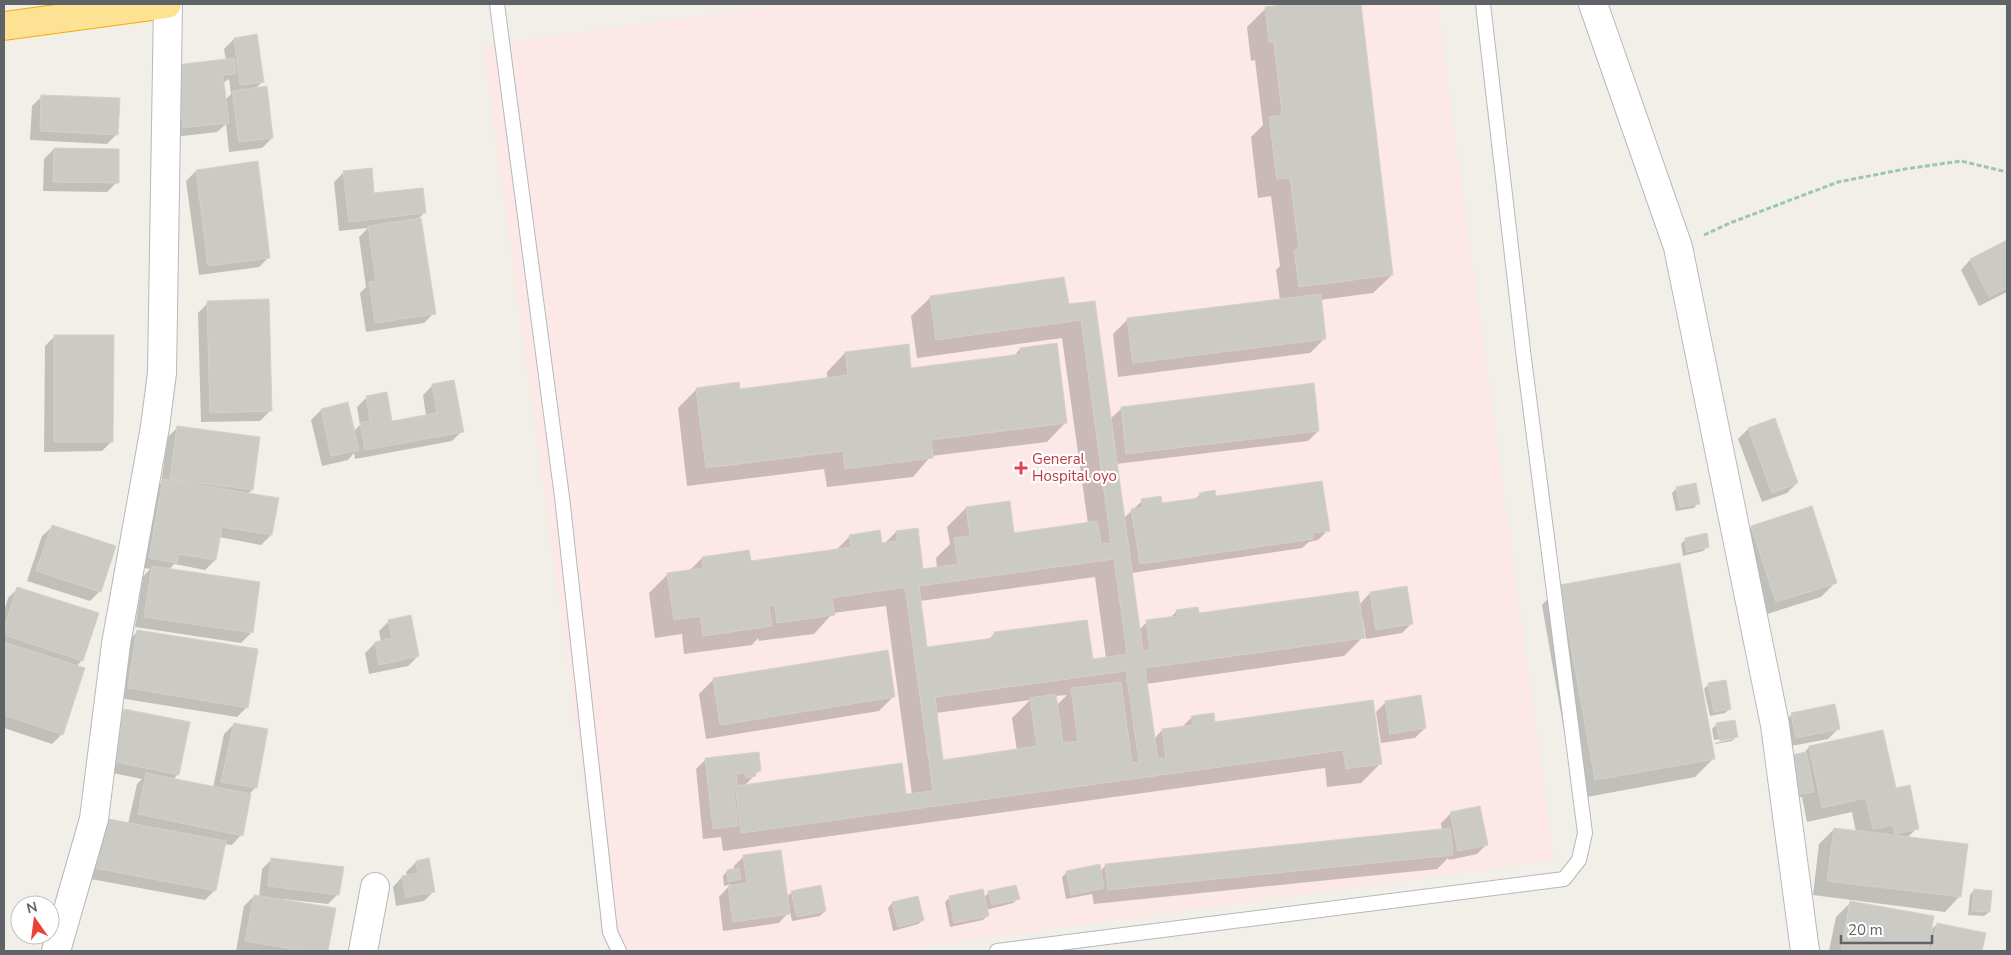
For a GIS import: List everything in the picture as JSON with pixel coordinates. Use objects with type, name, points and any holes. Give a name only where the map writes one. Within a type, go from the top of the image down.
[{"type":"highway","points":[[4,26],[168,4]]},
{"type":"street","points":[[56,951],[94,819],[116,644],[155,427],[161,382],[168,4]]},
{"type":"street","points":[[1593,4],[1678,247],[1775,725],[1806,951]]},
{"type":"street","points":[[363,951],[375,887]]},
{"type":"lane","points":[[497,4],[562,497],[610,932],[619,951]]},
{"type":"lane","points":[[997,951],[1564,879],[1579,860],[1585,833],[1523,351],[1483,4]]},
{"type":"path","points":[[1678,247],[1730,222],[1838,182],[1905,169],[1961,161],[2007,172]]},
{"type":"shaded area","name":"General Hospital oyo","points":[[788,4],[1437,4],[1554,860],[891,951],[607,951],[483,46]]},
{"type":"building","points":[[1289,4],[1361,4],[1393,275],[1299,287],[1294,250],[1299,249],[1290,178],[1277,179],[1269,117],[1282,115],[1274,42],[1269,42],[1265,7]]},
{"type":"building","points":[[257,34],[264,82],[240,85],[234,38]]},
{"type":"building","points":[[234,58],[236,74],[223,75],[229,123],[183,128],[176,65]]},
{"type":"building","points":[[267,86],[273,138],[239,142],[232,91]]},
{"type":"building","points":[[41,95],[120,98],[118,135],[40,131]]},
{"type":"building","points":[[54,148],[119,149],[119,183],[53,182]]},
{"type":"building","points":[[258,161],[270,258],[208,266],[196,170]]},
{"type":"building","points":[[372,168],[374,193],[423,188],[426,213],[349,222],[343,171]]},
{"type":"building","points":[[421,218],[436,314],[375,323],[369,282],[376,281],[368,226]]},
{"type":"building","points":[[2007,240],[2007,288],[1989,297],[1970,259]]},
{"type":"building","points":[[1064,277],[1069,304],[1095,301],[1143,651],[1150,650],[1146,620],[1177,616],[1176,610],[1198,607],[1199,613],[1358,591],[1365,638],[1145,668],[1158,759],[1166,758],[1162,729],[1193,725],[1191,716],[1214,713],[1215,722],[1373,700],[1382,764],[1346,769],[1343,750],[741,833],[735,786],[902,763],[906,794],[933,791],[905,587],[832,598],[835,615],[777,623],[775,605],[769,606],[772,626],[703,636],[700,616],[674,620],[667,573],[703,568],[702,557],[749,550],[751,561],[851,547],[849,535],[880,530],[882,543],[897,541],[896,531],[918,528],[923,569],[958,564],[954,538],[970,536],[966,507],[1010,501],[1014,533],[1097,521],[1101,544],[1111,543],[1081,320],[936,340],[930,296]],"holes":[[[1114,559],[1127,654],[1093,659],[1087,620],[994,632],[994,638],[927,647],[919,586]],[[1126,671],[1139,762],[1132,763],[1121,682],[1071,688],[1078,741],[1063,743],[1056,694],[1030,698],[1037,746],[943,760],[935,697]]]},
{"type":"building","points":[[1321,294],[1326,339],[1133,363],[1127,318]]},
{"type":"building","points":[[269,299],[272,411],[210,413],[207,301]]},
{"type":"building","points":[[54,335],[114,335],[113,442],[54,442]]},
{"type":"building","points":[[1057,343],[1067,423],[931,440],[933,458],[845,469],[843,451],[706,468],[696,388],[739,382],[740,389],[848,375],[845,352],[909,344],[911,368],[1021,354],[1020,348]]},
{"type":"building","points":[[454,380],[464,432],[365,450],[360,423],[370,421],[366,396],[387,392],[392,421],[437,413],[432,384]]},
{"type":"building","points":[[1314,383],[1319,431],[1126,454],[1121,407]]},
{"type":"building","points":[[348,402],[359,450],[331,456],[321,409]]},
{"type":"building","points":[[1775,418],[1798,483],[1772,493],[1748,428]]},
{"type":"building","points":[[177,426],[260,437],[253,490],[170,479]]},
{"type":"building","points":[[163,479],[279,498],[272,535],[222,527],[216,560],[179,554],[177,563],[149,558]]},
{"type":"building","points":[[1322,481],[1330,531],[1313,533],[1313,539],[1140,564],[1131,509],[1143,507],[1141,499],[1161,496],[1162,503],[1200,498],[1199,493],[1215,490],[1216,496]]},
{"type":"building","points":[[1696,483],[1700,504],[1680,507],[1676,487]]},
{"type":"building","points":[[1812,506],[1837,583],[1776,602],[1751,526]]},
{"type":"building","points":[[52,525],[116,546],[101,592],[36,571]]},
{"type":"building","points":[[1707,533],[1709,547],[1687,552],[1685,538]]},
{"type":"building","points":[[1680,563],[1715,759],[1595,780],[1560,585]]},
{"type":"building","points":[[152,566],[260,582],[253,633],[144,617]]},
{"type":"building","points":[[1407,586],[1413,624],[1376,630],[1370,592]]},
{"type":"building","points":[[17,587],[99,613],[83,661],[4,635],[4,629]]},
{"type":"building","points":[[411,615],[419,656],[379,665],[375,642],[392,638],[388,620]]},
{"type":"building","points":[[137,630],[258,649],[248,708],[128,688]]},
{"type":"building","points":[[4,642],[85,668],[63,735],[4,715]]},
{"type":"building","points":[[888,650],[895,697],[720,725],[713,678]]},
{"type":"building","points":[[1726,680],[1731,709],[1714,712],[1708,683]]},
{"type":"building","points":[[1421,695],[1426,728],[1390,734],[1385,701]]},
{"type":"building","points":[[1835,704],[1840,729],[1796,738],[1791,713]]},
{"type":"building","points":[[124,709],[190,722],[179,775],[112,761]]},
{"type":"building","points":[[1735,720],[1738,737],[1720,741],[1716,723]]},
{"type":"building","points":[[234,723],[268,729],[257,788],[221,782]]},
{"type":"building","points":[[1883,730],[1896,788],[1910,785],[1919,829],[1895,834],[1893,825],[1873,829],[1866,798],[1822,808],[1809,746]]},
{"type":"building","points":[[759,752],[761,771],[755,772],[756,776],[746,778],[745,773],[736,774],[737,784],[733,785],[738,826],[713,829],[705,758]]},
{"type":"building","points":[[1806,752],[1814,792],[1794,795],[1786,756]]},
{"type":"building","points":[[146,773],[251,794],[243,836],[138,814]]},
{"type":"building","points":[[1480,806],[1488,845],[1458,851],[1450,812]]},
{"type":"building","points":[[103,818],[226,841],[216,891],[94,868]]},
{"type":"building","points":[[1450,828],[1453,855],[1108,890],[1105,864]]},
{"type":"building","points":[[1834,828],[1968,844],[1961,897],[1827,881]]},
{"type":"building","points":[[781,850],[790,914],[733,922],[728,886],[747,883],[743,855]]},
{"type":"building","points":[[271,858],[344,867],[339,895],[268,886]]},
{"type":"building","points":[[429,858],[435,892],[406,897],[402,876],[418,873],[416,861]]},
{"type":"building","points":[[1100,864],[1104,888],[1071,895],[1066,871]]},
{"type":"building","points":[[739,868],[741,879],[728,882],[727,870]]},
{"type":"building","points":[[821,885],[826,911],[797,917],[791,891]]},
{"type":"building","points":[[1016,885],[1020,899],[992,905],[988,891]]},
{"type":"building","points":[[983,889],[989,916],[954,923],[949,896]]},
{"type":"building","points":[[1974,889],[1992,891],[1990,912],[1972,911]]},
{"type":"building","points":[[254,895],[336,908],[328,951],[303,951],[245,941]]},
{"type":"building","points":[[918,896],[924,920],[898,927],[892,902]]},
{"type":"building","points":[[1850,901],[1934,916],[1928,951],[1841,951]]},
{"type":"building","points":[[1937,923],[1986,933],[1982,951],[1931,951]]},
{"type":"place","name":"General Hospital oyo","points":[[1021,468]]}]
